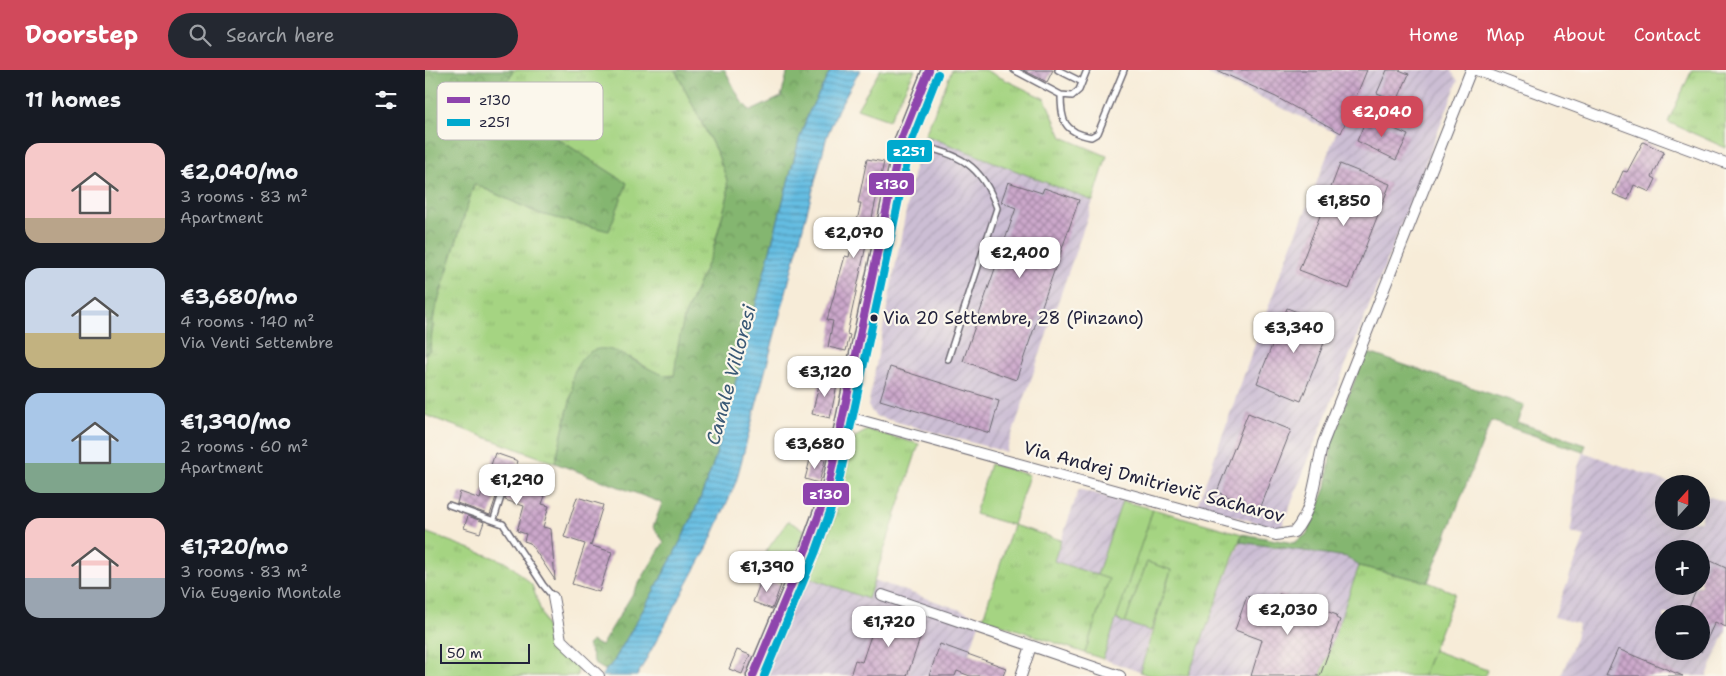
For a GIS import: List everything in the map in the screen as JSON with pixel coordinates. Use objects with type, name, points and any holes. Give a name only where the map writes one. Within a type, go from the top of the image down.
[{"type":"street","points":[[753,676],[819,519],[845,416],[901,140],[929,70]]},
{"type":"street","name":"Via Andrej Dmitrievič Sacharov","points":[[845,416],[1276,535],[1294,532],[1299,526],[1313,491],[1323,443],[1471,70]]},
{"type":"street","points":[[1476,70],[1726,163]]},
{"type":"street","points":[[882,595],[1120,676]]},
{"type":"street","points":[[553,597],[561,640],[597,674]]},
{"type":"street","points":[[1021,676],[1031,646]]},
{"type":"lane","points":[[1014,70],[1061,95],[1071,96],[1079,90],[1087,70]]},
{"type":"lane","points":[[1058,70],[1083,82]]},
{"type":"lane","points":[[1061,95],[1063,122],[1070,130],[1091,138],[1098,132],[1124,70]]},
{"type":"lane","points":[[901,140],[954,156],[974,167],[992,191],[997,208],[948,359]]},
{"type":"lane","points":[[494,519],[508,475]]},
{"type":"lane","points":[[449,505],[494,519],[503,524],[553,597]]},
{"type":"shaded area","points":[[1200,70],[1451,70],[1458,81],[1281,529],[1197,506],[1277,283],[1336,133]]},
{"type":"shaded area","points":[[925,135],[1093,201],[1006,452],[875,416],[868,406],[915,165]]},
{"type":"shaded area","points":[[1583,452],[1655,478],[1655,530],[1710,530],[1710,497],[1726,502],[1726,631],[1707,676],[1561,676],[1576,638],[1579,624],[1554,617],[1585,536],[1571,533],[1577,470]]},
{"type":"shaded area","points":[[1079,489],[1122,501],[1097,575],[1054,561]]},
{"type":"shaded area","points":[[1240,542],[1348,557],[1359,566],[1320,676],[1188,676]]},
{"type":"shaded area","points":[[800,574],[868,599],[874,580],[981,617],[962,676],[757,676]]},
{"type":"shaded area","points":[[1116,619],[1151,631],[1140,672],[1103,659]]},
{"type":"green space","points":[[425,70],[513,70],[508,82],[437,82],[437,140],[560,140],[627,183],[609,231],[540,214],[474,184],[434,314],[430,350],[425,354]]},
{"type":"green space","points":[[513,70],[675,70],[718,155],[727,180],[728,195],[713,250],[684,318],[674,376],[659,375],[630,357],[572,386],[573,389],[555,463],[425,415],[425,354],[430,349],[434,314],[474,184],[540,214],[627,183],[560,140],[603,140],[603,82],[508,82]]},
{"type":"green space","points":[[675,70],[725,70],[741,101],[751,111],[781,97],[788,70],[831,70],[809,112],[799,140],[710,474],[673,556],[614,661],[605,670],[595,664],[588,646],[591,641],[601,646],[664,542],[653,527],[662,503],[555,463],[573,389],[573,376],[579,363],[589,352],[600,349],[612,351],[650,369],[674,376],[684,318],[713,250],[728,195],[727,180],[718,155]]},
{"type":"green space","points":[[880,70],[915,70],[889,120],[857,109]]},
{"type":"green space","points":[[952,70],[985,70],[1045,99],[1062,137],[1107,156],[1093,201],[925,135]]},
{"type":"green space","points":[[1692,70],[1726,70],[1726,148],[1668,122]]},
{"type":"green space","points":[[1366,352],[1524,405],[1517,422],[1586,445],[1583,452],[1491,421],[1428,582],[1359,566],[1347,557],[1240,542],[1242,534],[1294,543],[1307,534],[1326,488],[1333,435]]},
{"type":"green space","points":[[868,430],[919,444],[868,599],[811,578],[835,517],[855,437]]},
{"type":"green space","points":[[990,464],[1029,475],[1013,525],[975,514]]},
{"type":"green space","points":[[1122,501],[1153,509],[1103,659],[1085,653],[1109,579],[1097,575]]},
{"type":"green space","points":[[1153,509],[1242,534],[1188,676],[1150,676],[1140,672],[1171,570],[1147,562],[1125,623],[1116,619]]},
{"type":"green space","points":[[788,521],[805,530],[789,566],[765,556],[767,550]]},
{"type":"green space","points":[[1013,525],[1061,540],[1054,561],[1109,579],[1085,653],[983,618]]},
{"type":"green space","points":[[425,532],[508,563],[532,585],[552,644],[578,664],[577,676],[425,676]]},
{"type":"green space","points":[[1147,562],[1171,570],[1151,631],[1125,623]]},
{"type":"green space","points":[[1359,566],[1428,582],[1455,593],[1423,676],[1320,676]]},
{"type":"green space","points":[[1433,650],[1487,670],[1485,676],[1423,676]]},
{"type":"water","name":"Canale Villoresi","points":[[831,70],[860,70],[838,109],[827,136],[736,482],[707,548],[637,676],[601,676],[614,661],[659,582],[686,530],[710,474],[799,140],[809,112]]},
{"type":"building","points":[[1023,70],[1053,70],[1047,82]]},
{"type":"building","points":[[1216,70],[1367,70],[1341,133],[1276,97]]},
{"type":"building","points":[[1387,70],[1399,70],[1409,74],[1397,101],[1377,93]]},
{"type":"building","points":[[1367,117],[1408,135],[1396,160],[1357,141]]},
{"type":"building","points":[[1643,142],[1664,152],[1652,177],[1656,179],[1650,192],[1634,185],[1628,200],[1613,194],[1623,171],[1627,172]]},
{"type":"building","points":[[867,159],[884,162],[847,334],[850,335],[846,351],[828,347],[833,321],[827,320],[845,256],[849,257],[861,203],[858,203]]},
{"type":"building","points":[[1340,164],[1390,184],[1349,289],[1299,270]]},
{"type":"building","points":[[1008,182],[1042,193],[1044,188],[1079,200],[1016,380],[963,361],[1016,208],[1001,202]]},
{"type":"building","points":[[1287,308],[1331,325],[1301,401],[1257,383]]},
{"type":"building","points":[[890,367],[999,401],[990,433],[880,400]]},
{"type":"building","points":[[821,377],[838,381],[830,418],[812,414]]},
{"type":"building","points":[[1248,413],[1291,430],[1260,509],[1217,492]]},
{"type":"building","points":[[495,453],[518,461],[514,473],[534,479],[530,492],[545,496],[542,504],[549,506],[543,527],[551,529],[555,580],[530,543],[524,541],[526,534],[517,531],[524,506],[505,500],[512,476],[511,472],[504,473],[490,515],[457,503],[460,492],[480,499]]},
{"type":"building","points":[[811,456],[825,460],[819,483],[805,479]]},
{"type":"building","points":[[577,497],[603,505],[591,545],[589,545],[612,552],[599,592],[572,584],[585,544],[564,537]]},
{"type":"building","points":[[468,516],[484,522],[480,533],[464,528]]},
{"type":"building","points":[[1710,560],[1726,568],[1726,627],[1715,622],[1710,633],[1710,605],[1690,605],[1694,595],[1710,595]]},
{"type":"building","points":[[762,578],[781,585],[772,609],[753,602]]},
{"type":"building","points":[[1279,594],[1337,615],[1336,618],[1340,620],[1320,676],[1251,676],[1262,640],[1235,630],[1247,596],[1275,606]]},
{"type":"building","points":[[879,612],[924,627],[907,676],[850,676],[855,660],[862,662]]},
{"type":"building","points":[[940,644],[1006,668],[1003,676],[970,676],[957,671],[955,676],[929,676]]},
{"type":"building","points":[[1618,649],[1683,676],[1606,676]]},
{"type":"building","points":[[737,650],[750,655],[742,674],[729,669]]},
{"type":"transit line","name":"z130","points":[[753,676],[807,547],[827,492],[901,140],[929,70]]},
{"type":"transit line","name":"z251","points":[[764,676],[816,551],[836,495],[911,143],[938,74]]},
{"type":"place","name":"Via 20 Settembre, 28 (Pinzano)","points":[[874,318]]}]
